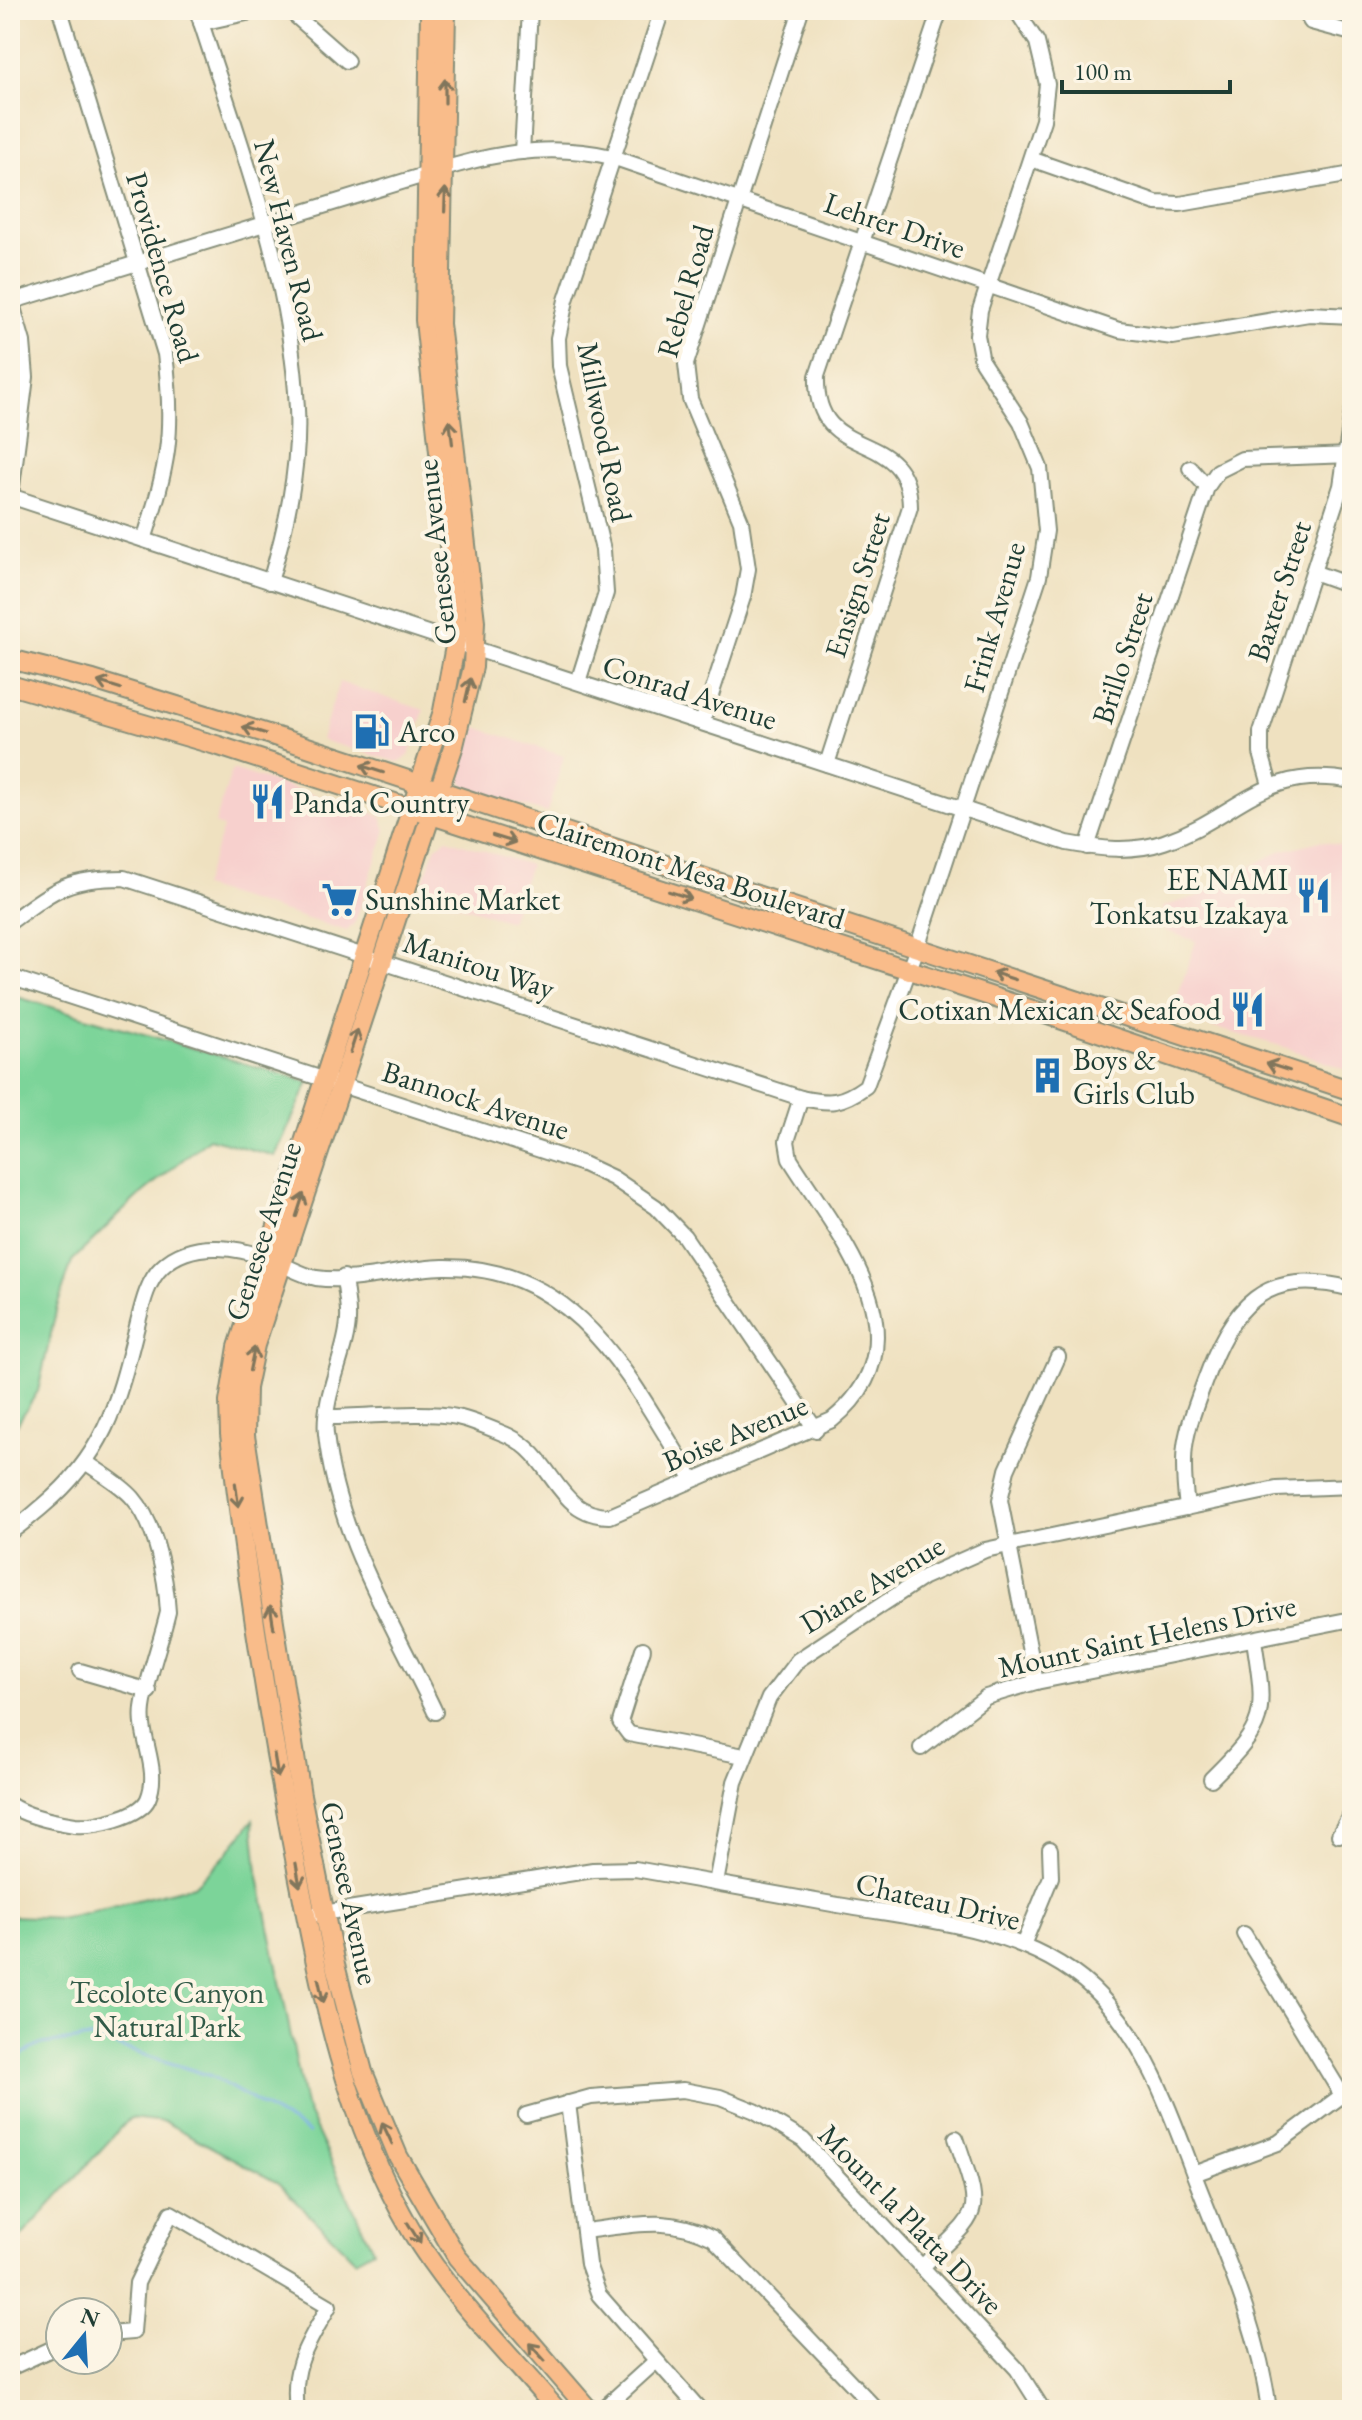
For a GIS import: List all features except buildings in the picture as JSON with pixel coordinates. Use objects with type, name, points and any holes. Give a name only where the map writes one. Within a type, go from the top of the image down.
[{"type":"main road","name":"Genesee Avenue","points":[[371,958],[439,791],[462,717],[466,645],[428,367],[425,175],[430,10]]},
{"type":"main road","name":"Genesee Avenue","points":[[446,10],[440,324],[475,621],[411,809],[371,958],[332,1080],[273,1261],[233,1370],[230,1434],[277,1774],[305,1915],[342,2074],[360,2125],[394,2197],[446,2280],[557,2410]]},
{"type":"main road","name":"Clairemont Mesa Boulevard","points":[[10,659],[93,680],[420,784],[1352,1091]]},
{"type":"main road","name":"Clairemont Mesa Boulevard","points":[[10,685],[86,704],[909,970],[1352,1118]]},
{"type":"main road","name":"Genesee Avenue","points":[[273,1261],[251,1362],[245,1436],[296,1766],[335,1965],[363,2072],[405,2169],[430,2215],[469,2273],[589,2410]]},
{"type":"street","name":"Providence Road","points":[[60,10],[165,354],[172,409],[165,473],[144,540]]},
{"type":"street","points":[[199,17],[260,10]]},
{"type":"street","points":[[289,10],[347,61]]},
{"type":"street","points":[[522,152],[530,10]]},
{"type":"street","name":"Millwood Road","points":[[578,682],[606,593],[603,550],[559,366],[558,338],[566,300],[662,10]]},
{"type":"street","name":"Rebel Road","points":[[702,723],[743,597],[748,569],[741,521],[690,399],[686,364],[801,10]]},
{"type":"street","name":"Ensign Street","points":[[827,764],[910,507],[909,485],[900,467],[886,455],[840,435],[822,414],[817,376],[940,10]]},
{"type":"street","name":"Frink Avenue","points":[[801,1098],[828,1104],[852,1096],[866,1086],[917,948],[1039,577],[1046,531],[1040,468],[1021,422],[982,362],[977,335],[989,284],[1043,120],[1047,84],[1037,42],[1016,10]]},
{"type":"street","points":[[1304,10],[1311,22],[1352,33]]},
{"type":"street","name":"New Haven Road","points":[[199,17],[263,225],[290,329],[298,411],[296,460],[287,518],[270,582]]},
{"type":"street","name":"Lehrer Drive","points":[[10,300],[499,153],[544,149],[612,157],[1119,330],[1152,337],[1173,337],[1309,314],[1352,316]]},
{"type":"street","points":[[1031,159],[1156,203],[1352,174]]},
{"type":"street","points":[[10,300],[23,342],[26,377],[10,498]]},
{"type":"street","name":"Baxter Street","points":[[1270,785],[1261,753],[1261,732],[1341,486],[1349,454],[1352,412]]},
{"type":"street","points":[[1190,468],[1207,487],[1218,471],[1242,459],[1349,454]]},
{"type":"street","name":"Brillo Street","points":[[1087,847],[1207,487]]},
{"type":"street","name":"Conrad Avenue","points":[[10,498],[1087,847],[1144,847],[1164,842],[1270,785],[1315,778],[1352,781]]},
{"type":"street","points":[[1313,572],[1352,586]]},
{"type":"street","name":"Manitou Way","points":[[10,922],[50,892],[85,878],[124,878],[801,1098]]},
{"type":"street","name":"Bannock Avenue","points":[[10,977],[332,1080],[583,1164],[613,1178],[656,1207],[684,1236],[816,1430]]},
{"type":"street","name":"Boise Avenue","points":[[328,1417],[454,1416],[475,1422],[513,1438],[529,1450],[576,1509],[590,1516],[610,1516],[692,1478],[816,1430],[841,1412],[870,1367],[876,1342],[875,1306],[864,1277],[790,1159],[787,1141],[801,1098]]},
{"type":"street","points":[[10,1532],[62,1490],[87,1463],[107,1430],[146,1291],[161,1268],[181,1253],[207,1248],[273,1261],[316,1278],[443,1267],[511,1277],[546,1292],[581,1317],[603,1341],[692,1478]]},
{"type":"street","points":[[344,1277],[349,1322],[334,1371],[326,1431],[344,1522],[367,1579],[435,1712]]},
{"type":"street","points":[[1187,1508],[1183,1442],[1220,1338],[1248,1303],[1288,1284],[1318,1282],[1352,1289]]},
{"type":"street","points":[[1036,1682],[1000,1500],[1007,1470],[1058,1357]]},
{"type":"street","points":[[10,1805],[74,1825],[88,1825],[135,1812],[145,1804],[154,1779],[143,1723],[168,1612],[150,1526],[130,1494],[87,1463]]},
{"type":"street","name":"Diane Avenue","points":[[716,1883],[744,1756],[769,1698],[798,1660],[924,1577],[985,1550],[1276,1489],[1352,1486]]},
{"type":"street","name":"Mount Saint Helens Drive","points":[[921,1748],[986,1697],[1036,1682],[1352,1619]]},
{"type":"street","points":[[1211,1779],[1255,1731],[1263,1694],[1254,1640]]},
{"type":"street","points":[[643,1649],[620,1722],[629,1734],[744,1756]]},
{"type":"street","points":[[80,1671],[149,1691]]},
{"type":"street","points":[[1339,1835],[1352,1812]]},
{"type":"street","points":[[1023,1945],[1051,1877],[1050,1849]]},
{"type":"street","name":"Chateau Drive","points":[[305,1915],[593,1870],[635,1869],[968,1928],[1023,1945],[1075,1973],[1121,2019],[1154,2072],[1255,2331],[1269,2410]]},
{"type":"street","points":[[1194,2174],[1278,2143],[1347,2091],[1244,1934]]},
{"type":"street","name":"Mount la Platta Drive","points":[[526,2115],[568,2103],[635,2092],[683,2090],[720,2097],[755,2111],[803,2140],[1017,2369],[1043,2410]]},
{"type":"street","points":[[568,2103],[588,2264],[599,2295],[700,2410]]},
{"type":"street","points":[[922,2267],[972,2217],[977,2197],[956,2138]]},
{"type":"street","points":[[124,2333],[133,2332],[137,2283],[171,2213],[329,2306],[299,2360],[294,2385],[297,2410]]},
{"type":"street","points":[[584,2231],[665,2221],[687,2225],[713,2238],[877,2410]]},
{"type":"street","points":[[10,2368],[44,2352]]},
{"type":"street","points":[[602,2410],[656,2361]]},
{"type":"shaded area","points":[[339,682],[424,710],[409,756],[398,762],[321,740]]},
{"type":"shaded area","points":[[476,727],[564,756],[547,813],[468,789],[458,777]]},
{"type":"shaded area","points":[[232,769],[381,816],[386,830],[355,922],[347,931],[202,887],[223,828],[215,824]]},
{"type":"shaded area","points":[[447,839],[530,865],[510,921],[419,893],[436,846]]},
{"type":"shaded area","points":[[1320,841],[1352,847],[1352,1072],[1288,1048],[1171,1016],[1196,941],[1166,931],[1162,907],[1198,896],[1280,851]]},
{"type":"green space","points":[[10,995],[309,1082],[275,1156],[209,1138],[135,1199],[72,1261],[57,1307],[38,1391],[10,1435]]},
{"type":"green space","name":"Tecolote Canyon Natural Park","points":[[253,1820],[258,1872],[305,2106],[373,2250],[355,2260],[278,2183],[165,2122],[130,2118],[10,2249],[10,1916],[64,1918],[194,1886],[223,1858]]},
{"type":"waterway","points":[[10,2060],[42,2044],[92,2038],[211,2076],[309,2133]]},
{"type":"place","name":"Arco","points":[[372,731]]},
{"type":"place","name":"Panda Country","points":[[267,802]]},
{"type":"place","name":"EE NAMI Tonkatsu Izakaya","points":[[1314,896]]},
{"type":"place","name":"Sunshine Market","points":[[339,899]]},
{"type":"place","name":"Cotixan Mexican & Seafood","points":[[1247,1009]]},
{"type":"place","name":"Boys & Girls Club","points":[[1047,1076]]}]
